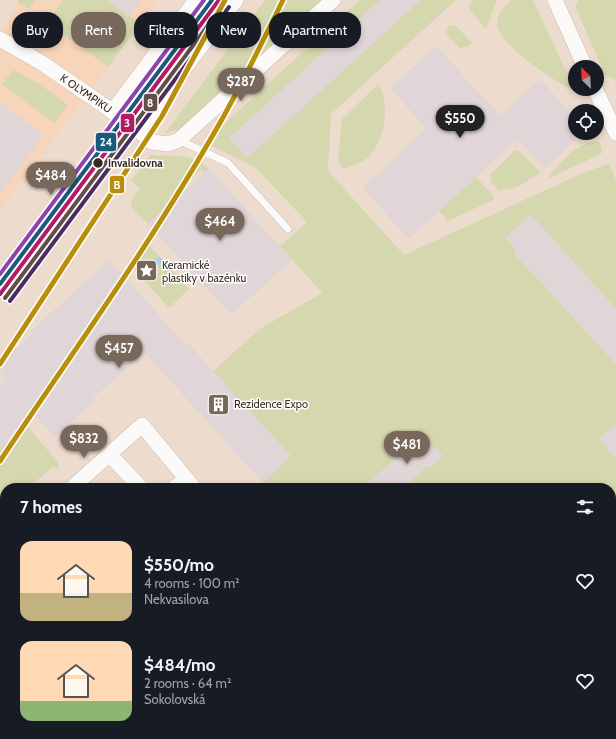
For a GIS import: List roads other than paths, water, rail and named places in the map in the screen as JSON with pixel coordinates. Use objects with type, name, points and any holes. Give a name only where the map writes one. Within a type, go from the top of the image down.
[{"type":"street","points":[[112,112],[196,0]]},
{"type":"street","points":[[138,130],[236,0]]},
{"type":"street","points":[[179,140],[333,0]]},
{"type":"street","points":[[556,0],[582,60]]},
{"type":"street","name":"K OLYMPIKU","points":[[0,39],[42,63],[138,130],[152,142],[168,144],[179,140]]},
{"type":"street","points":[[598,96],[616,133]]},
{"type":"street","points":[[0,287],[124,120]]},
{"type":"street","points":[[77,483],[142,425],[181,470],[184,483]]},
{"type":"street","points":[[110,454],[136,483]]},
{"type":"lane","points":[[179,140],[228,163],[288,229]]},
{"type":"water","points":[[160,257],[163,261],[143,279],[136,270]]},
{"type":"place","name":"Invalidovna","points":[[98,163]]},
{"type":"place","name":"Keramické plastiky v bazénku","points":[[147,271]]},
{"type":"place","name":"Rezidence Expo","points":[[218,404]]}]
